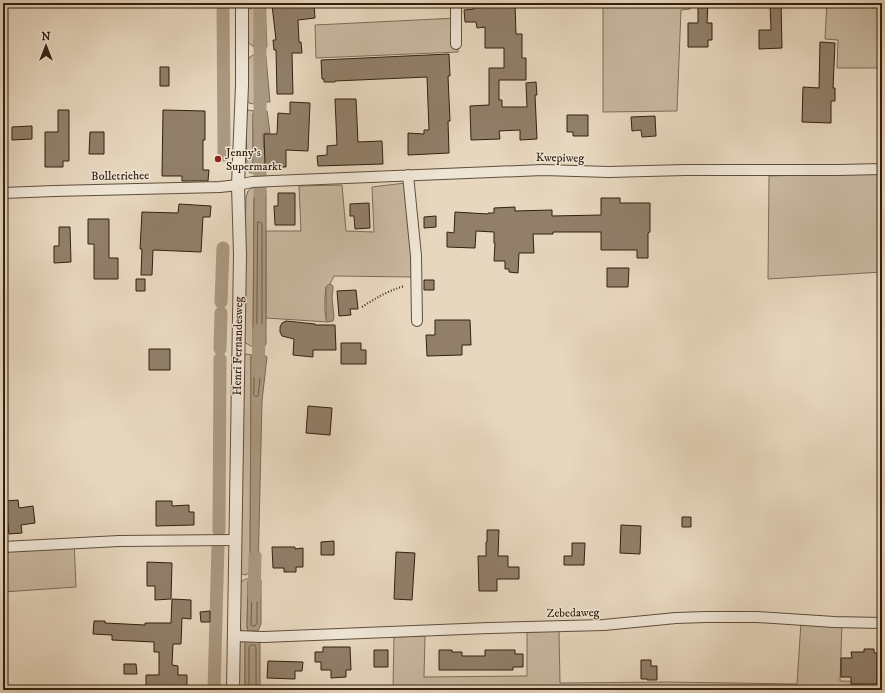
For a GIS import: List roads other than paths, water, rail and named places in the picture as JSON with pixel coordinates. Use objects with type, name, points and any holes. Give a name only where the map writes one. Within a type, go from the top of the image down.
[{"type":"street","name":"Henri Fernandesweg","points":[[233,690],[240,255],[238,185],[242,85],[242,3]]},
{"type":"street","points":[[456,3],[456,44]]},
{"type":"street","name":"Kwepiweg","points":[[238,185],[252,182],[543,170],[609,172],[882,169]]},
{"type":"street","points":[[408,175],[416,256],[417,321]]},
{"type":"street","name":"Bolletriehee","points":[[3,193],[220,187],[238,185]]},
{"type":"street","points":[[3,547],[119,541],[235,540]]},
{"type":"street","name":"Zebedaweg","points":[[234,636],[604,625],[676,618],[706,617],[757,617],[834,622],[882,623]]},
{"type":"water","points":[[256,5],[265,5],[267,47],[254,47]]},
{"type":"water","points":[[256,55],[265,55],[266,57],[270,102],[256,102]]},
{"type":"water","points":[[254,111],[267,111],[270,133],[263,133],[264,171],[254,171],[253,169]]},
{"type":"water","points":[[255,188],[265,188],[266,191],[266,344],[264,347],[253,346]]},
{"type":"water","points":[[330,284],[333,286],[332,297],[334,318],[333,321],[328,322],[326,320],[326,287]]},
{"type":"water","points":[[264,355],[267,357],[262,401],[258,573],[250,572],[251,356]]},
{"type":"water","points":[[252,579],[261,580],[261,624],[258,631],[248,631],[247,627],[248,581]]},
{"type":"water","points":[[245,641],[260,641],[260,690],[245,690]]},
{"type":"waterway","points":[[223,3],[224,155]]},
{"type":"waterway","points":[[260,3],[260,128]]},
{"type":"waterway","points":[[260,154],[260,194]]},
{"type":"waterway","points":[[221,302],[223,248]]},
{"type":"waterway","points":[[220,349],[221,313]]},
{"type":"waterway","points":[[258,372],[259,330]]},
{"type":"waterway","points":[[219,531],[220,359]]},
{"type":"waterway","points":[[214,690],[218,545]]},
{"type":"waterway","points":[[254,596],[255,556]]},
{"type":"place","name":"Jenny's Supermarkt","points":[[218,159]]}]
